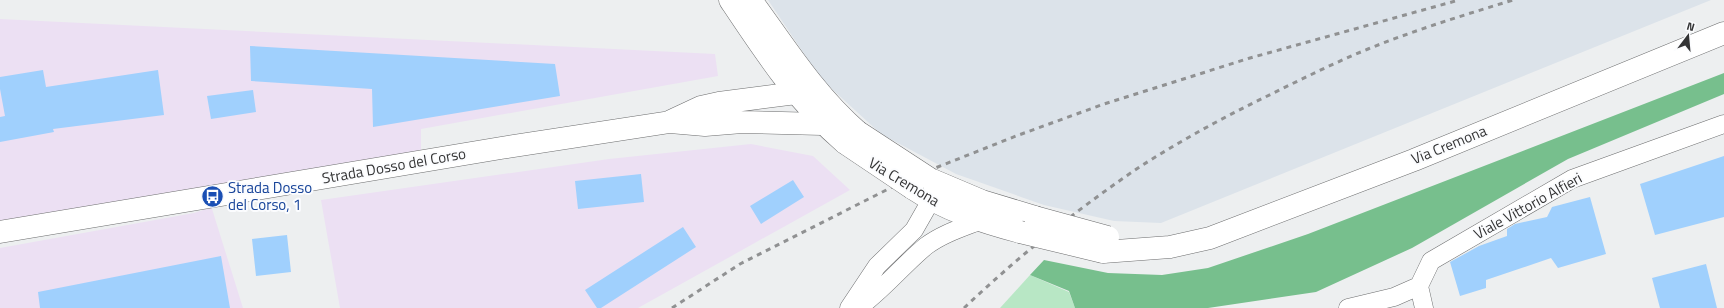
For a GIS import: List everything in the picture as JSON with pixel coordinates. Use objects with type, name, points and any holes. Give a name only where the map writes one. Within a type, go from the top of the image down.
[{"type":"main road","name":"Via Cremona","points":[[730,0],[775,64],[800,83]]},
{"type":"main road","name":"Via Cremona","points":[[751,0],[772,30],[822,124],[851,138],[979,221],[1027,225],[1105,244],[1128,242],[1170,247],[1210,238],[1244,226],[1414,160],[1724,33]]},
{"type":"main road","name":"Strada Dosso del Corso","points":[[670,122],[707,106],[800,83],[818,91]]},
{"type":"main road","name":"Via Cremona","points":[[818,91],[844,120],[851,138]]},
{"type":"main road","name":"Strada Dosso del Corso","points":[[0,232],[500,148],[670,122],[705,125],[742,122],[822,124]]},
{"type":"main road","name":"Via Cremona","points":[[928,188],[982,201],[1027,225]]},
{"type":"street","name":"Viale Vittorio Alfieri","points":[[1419,286],[1431,260],[1572,179],[1724,124]]},
{"type":"street","points":[[849,308],[877,266],[914,230],[928,188]]},
{"type":"street","points":[[858,308],[876,294],[927,246],[950,232],[979,221]]},
{"type":"street","points":[[1348,308],[1394,297],[1419,286],[1424,308]]},
{"type":"shaded area","points":[[768,0],[1711,0],[1161,223],[1114,221],[1044,205],[956,174],[881,134],[821,79]]},
{"type":"shaded area","points":[[0,19],[715,54],[718,76],[421,129],[421,154],[0,224]]},
{"type":"shaded area","points":[[751,144],[813,156],[850,190],[638,308],[340,308],[321,200],[609,159]]},
{"type":"shaded area","points":[[209,208],[212,209],[243,308],[0,308],[0,248],[194,213]]},
{"type":"green space","points":[[1724,73],[1724,94],[1568,159],[1412,248],[1316,292],[1208,308],[1075,308],[1069,291],[1030,275],[1044,260],[1108,273],[1162,275],[1208,268],[1308,234]]},
{"type":"green space","points":[[1030,275],[1069,292],[1075,308],[1000,308]]},
{"type":"building","points":[[250,46],[555,64],[560,96],[373,127],[372,89],[251,81]]},
{"type":"building","points":[[43,70],[46,87],[158,70],[164,115],[53,129],[54,132],[0,142],[0,117],[5,116],[0,89],[0,77]]},
{"type":"building","points":[[253,90],[256,112],[211,119],[207,96]]},
{"type":"building","points":[[1724,156],[1724,217],[1655,235],[1640,184]]},
{"type":"building","points":[[641,174],[644,202],[578,209],[575,181]]},
{"type":"building","points":[[793,180],[804,197],[761,224],[750,206]]},
{"type":"building","points":[[1590,197],[1606,254],[1558,268],[1551,258],[1486,280],[1486,288],[1460,296],[1450,262],[1479,246],[1507,236],[1507,229],[1515,224],[1547,217],[1552,207]]},
{"type":"building","points":[[683,227],[696,247],[601,308],[597,308],[585,290]]},
{"type":"building","points":[[287,235],[291,272],[256,276],[252,239]]},
{"type":"building","points":[[221,256],[230,308],[40,308],[38,292]]},
{"type":"building","points":[[1706,264],[1717,308],[1660,308],[1652,278]]},
{"type":"railway","points":[[672,308],[740,264],[910,178],[1016,136],[1104,104],[1250,58],[1459,0]]},
{"type":"railway","points":[[964,308],[1026,252],[1070,217],[1092,200],[1166,150],[1240,110],[1368,49],[1422,29],[1513,0]]},
{"type":"place","name":"Strada Dosso del Corso, 1","points":[[212,197]]}]
